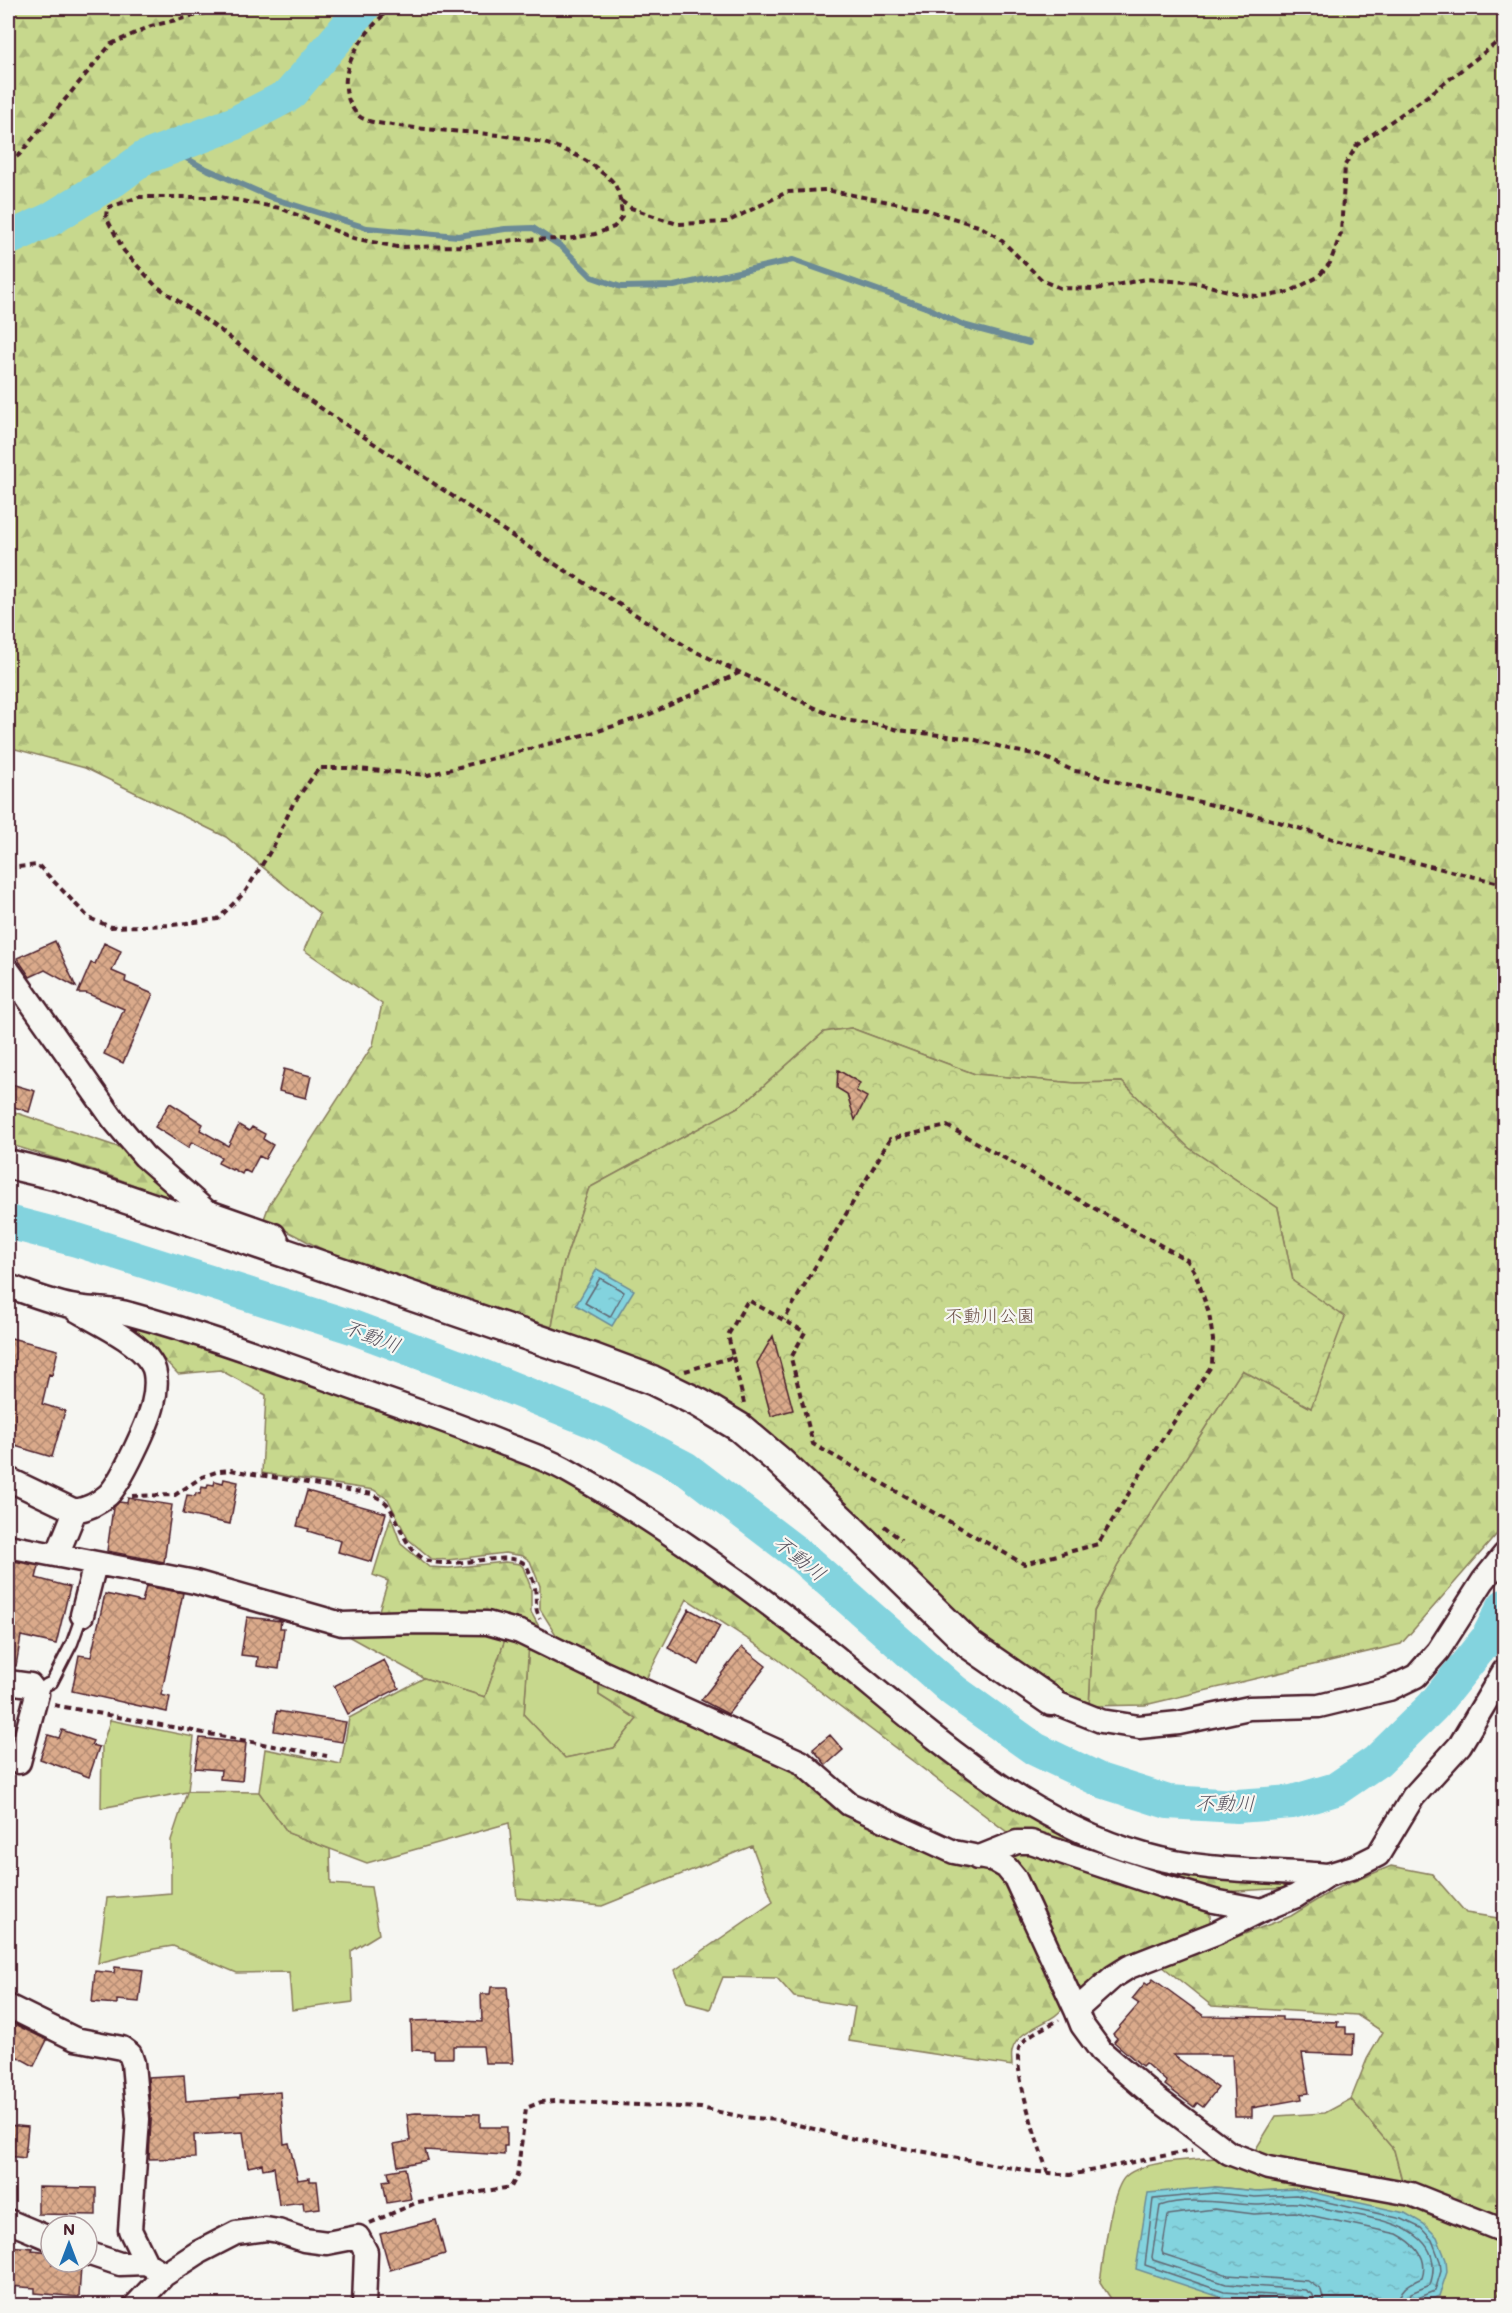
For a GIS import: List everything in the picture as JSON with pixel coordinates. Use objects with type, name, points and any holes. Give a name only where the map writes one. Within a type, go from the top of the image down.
[{"type":"street","points":[[8,970],[112,1119],[144,1156],[206,1211],[274,1235],[282,1250]]},
{"type":"street","points":[[8,1164],[62,1176],[282,1250],[591,1357],[652,1380],[699,1403],[739,1427],[778,1460],[970,1645],[1051,1701],[1101,1721],[1139,1727],[1179,1723],[1249,1708],[1319,1706],[1389,1689],[1416,1676],[1438,1651],[1483,1581],[1504,1555]]},
{"type":"street","points":[[8,1286],[69,1306],[125,1312],[232,1345],[468,1429],[552,1463],[632,1509],[739,1581],[830,1652],[906,1716],[991,1780],[1043,1814],[1076,1830],[1143,1855],[1181,1864],[1213,1869],[1328,1875]]},
{"type":"street","points":[[8,1479],[75,1511],[85,1509],[107,1496],[116,1486],[150,1414],[155,1393],[152,1364],[137,1347],[69,1306]]},
{"type":"street","points":[[57,1555],[75,1511]]},
{"type":"street","points":[[8,1546],[195,1582],[342,1624],[487,1623],[520,1632],[801,1762],[849,1804],[954,1852],[994,1860],[1006,1867],[1015,1878],[1082,2025],[1101,2051],[1156,2098],[1229,2153],[1268,2168],[1411,2194],[1504,2231]]},
{"type":"street","points":[[82,1615],[95,1564]]},
{"type":"street","points":[[1076,2010],[1113,1977],[1129,1967],[1216,1933],[1296,1896],[1328,1875],[1354,1867],[1378,1855],[1413,1797],[1460,1745],[1504,1671]]},
{"type":"street","points":[[8,1682],[30,1685],[36,1697],[19,1762],[8,1760]]},
{"type":"street","points":[[977,1858],[1017,1842],[1031,1842],[1163,1886],[1214,1901],[1262,1910]]},
{"type":"street","points":[[8,2006],[75,2039],[122,2048],[130,2054],[133,2062],[138,2119],[130,2230],[155,2269]]},
{"type":"street","points":[[8,2222],[39,2234]]},
{"type":"street","points":[[99,2257],[120,2264],[155,2269],[245,2231],[278,2231],[316,2242],[335,2242],[358,2237],[366,2252],[364,2306]]},
{"type":"street","points":[[135,2306],[155,2269]]},
{"type":"lane","points":[[36,1697],[46,1685],[52,1682],[72,1643],[82,1615]]},
{"type":"path","points":[[8,163],[19,155],[111,44],[151,26],[226,8]]},
{"type":"path","points":[[391,8],[353,53],[346,72],[347,93],[352,107],[363,119],[428,131],[520,138],[561,147],[590,163],[614,183],[620,200],[622,217],[614,227],[595,234],[568,239],[514,240],[471,246],[397,247],[353,238],[280,208],[220,197],[139,197],[107,208],[106,217],[128,256],[155,285],[220,330],[306,398],[620,606],[692,650],[824,712],[850,721],[898,730],[972,739],[1040,755],[1074,771],[1090,773],[1101,778],[1266,818],[1388,855],[1504,884]]},
{"type":"path","points":[[620,200],[631,208],[677,224],[727,222],[787,192],[826,190],[921,208],[981,227],[999,238],[1043,281],[1060,288],[1096,289],[1146,279],[1198,283],[1239,294],[1273,295],[1289,292],[1318,278],[1330,263],[1341,232],[1345,165],[1357,145],[1429,95],[1504,37]]},
{"type":"path","points":[[8,867],[38,865],[89,918],[111,927],[172,925],[218,919],[245,892],[273,847],[292,804],[318,768],[347,768],[428,775],[595,732],[648,715],[741,672]]},
{"type":"path","points":[[652,1380],[734,1357],[728,1335],[748,1300],[805,1332],[791,1358],[813,1444],[1024,1564],[1098,1544],[1157,1447],[1212,1365],[1213,1340],[1209,1312],[1195,1272],[1187,1260],[947,1126],[890,1139],[784,1320]]},
{"type":"path","points":[[107,1496],[174,1495],[202,1477],[219,1471],[231,1470],[372,1494],[386,1503],[405,1542],[422,1559],[432,1563],[449,1563],[504,1558],[526,1564],[535,1588],[536,1611],[559,1651]]},
{"type":"path","points":[[36,1697],[327,1756]]},
{"type":"path","points":[[1048,2173],[1030,2116],[1017,2062],[1017,2053],[1026,2038],[1076,2010]]},
{"type":"path","points":[[358,2237],[372,2220],[418,2202],[511,2187],[517,2176],[526,2108],[541,2102],[701,2108],[743,2117],[778,2120],[854,2139],[1029,2171],[1070,2175],[1216,2143]]},
{"type":"green space","points":[[8,8],[1504,8],[1504,1526],[1401,1644],[1145,1705],[1089,1706],[1094,1612],[1118,1564],[1242,1370],[1311,1408],[1293,1281],[1278,1208],[1189,1148],[1122,1082],[1075,1083],[975,1074],[851,1028],[824,1032],[742,1105],[589,1188],[562,1269],[552,1327],[337,1257],[264,1219],[269,1205],[373,1045],[382,1004],[304,950],[320,914],[226,837],[85,768],[8,747]]},
{"type":"green space","name":"不動川公園","points":[[851,1028],[975,1074],[1075,1083],[1122,1082],[1189,1148],[1278,1208],[1293,1281],[1345,1317],[1311,1408],[1242,1370],[1118,1564],[1094,1611],[1089,1706],[1066,1698],[1005,1663],[703,1394],[552,1327],[562,1269],[589,1188],[742,1105],[824,1032]]},
{"type":"green space","points":[[8,1110],[127,1150],[188,1205],[97,1171],[8,1144]]},
{"type":"green space","points":[[96,1320],[123,1321],[229,1353],[465,1437],[565,1479],[734,1588],[1039,1821],[1283,1880],[1289,1888],[1221,1892],[1015,1838],[772,1655],[687,1599],[643,1685],[560,1641],[540,1609],[540,1586],[530,1561],[523,1556],[505,1553],[448,1560],[432,1559],[408,1539],[388,1499],[374,1490],[262,1473],[266,1395],[220,1370],[178,1374],[155,1350]]},
{"type":"green space","points":[[391,1517],[401,1544],[429,1567],[449,1568],[505,1562],[520,1564],[531,1588],[531,1612],[547,1641],[376,1620],[388,1581],[373,1575]]},
{"type":"green space","points":[[337,1630],[507,1634],[485,1697],[424,1678]]},
{"type":"green space","points":[[507,1634],[529,1643],[524,1715],[565,1758],[614,1748],[637,1719],[599,1695],[599,1677],[665,1706],[1002,1872],[1066,2003],[1054,2016],[1029,2031],[1016,2043],[1012,2053],[1012,2066],[849,2041],[855,2007],[794,1997],[777,1978],[723,1977],[710,2009],[687,2003],[675,1970],[773,1902],[752,1846],[602,1906],[517,1898],[509,1823],[367,1863],[288,1833],[259,1792],[265,1749],[341,1764],[349,1718],[424,1678],[485,1697]]},
{"type":"green space","points":[[529,1643],[599,1677],[599,1695],[637,1719],[614,1748],[565,1758],[524,1715]]},
{"type":"green space","points":[[110,1720],[194,1737],[188,1791],[259,1792],[288,1833],[330,1849],[331,1884],[371,1887],[379,1934],[351,1951],[353,2002],[292,2010],[289,1972],[237,1973],[173,1946],[98,1963],[107,1898],[171,1893],[171,1840],[187,1792],[101,1808],[102,1746]]},
{"type":"green space","points":[[1017,1846],[1157,1892],[1173,1902],[1210,1912],[1210,1922],[1123,1956],[1086,1990],[1076,1988],[1000,1855]]},
{"type":"green space","points":[[1391,1866],[1432,1874],[1466,1913],[1504,1919],[1504,2242],[1490,2232],[1436,2218],[1409,2206],[1394,2150],[1351,2099],[1367,2059],[1383,2032],[1357,2015],[1212,2006],[1162,1966],[1291,1916],[1333,1890]]},
{"type":"green space","points":[[1351,2099],[1394,2150],[1403,2185],[1281,2162],[1254,2152],[1276,2116],[1325,2113]]},
{"type":"green space","points":[[1216,2158],[1274,2178],[1311,2182],[1409,2206],[1434,2217],[1459,2222],[1497,2235],[1504,2242],[1504,2287],[1491,2305],[1414,2305],[1439,2296],[1297,2189],[1256,2191],[1215,2187],[1295,2302],[1322,2305],[1115,2305],[1100,2282],[1112,2209],[1120,2184],[1126,2176],[1144,2167]]},
{"type":"water","points":[[597,1269],[634,1290],[612,1326],[576,1305]]},
{"type":"water","points":[[1215,2187],[1256,2191],[1297,2189],[1405,2213],[1424,2224],[1437,2237],[1446,2260],[1447,2272],[1439,2296],[1414,2306],[1322,2306],[1295,2302],[1223,2298],[1136,2269],[1148,2193]]},
{"type":"building","points":[[55,941],[76,987],[45,970],[30,977],[17,958]]},
{"type":"building","points":[[104,943],[121,951],[112,971],[126,977],[125,982],[153,994],[123,1063],[104,1054],[124,1009],[86,993],[78,993],[91,963],[95,964]]},
{"type":"building","points":[[284,1069],[311,1076],[306,1098],[279,1091]]},
{"type":"building","points":[[838,1070],[860,1083],[856,1091],[867,1097],[855,1120],[847,1094],[837,1088]]},
{"type":"building","points":[[8,1083],[35,1091],[29,1112],[8,1105]]},
{"type":"building","points":[[170,1103],[203,1124],[200,1130],[228,1146],[239,1125],[249,1131],[252,1127],[265,1134],[263,1139],[273,1145],[265,1159],[259,1156],[250,1173],[244,1170],[242,1174],[232,1170],[218,1163],[221,1157],[192,1142],[188,1148],[155,1127]]},
{"type":"building","points":[[773,1336],[793,1410],[771,1416],[757,1363]]},
{"type":"building","points":[[11,1338],[58,1350],[52,1375],[49,1374],[42,1404],[65,1411],[52,1457],[8,1444],[8,1353]]},
{"type":"building","points":[[224,1479],[238,1482],[230,1524],[183,1514],[187,1495],[200,1494],[202,1487],[207,1488],[208,1484],[214,1485],[215,1481],[223,1483]]},
{"type":"building","points":[[307,1491],[386,1513],[372,1562],[338,1552],[341,1541],[297,1526]]},
{"type":"building","points":[[128,1498],[172,1505],[164,1562],[107,1551],[113,1508],[119,1502],[127,1503]]},
{"type":"building","points":[[8,1560],[39,1566],[36,1578],[70,1587],[56,1644],[21,1636],[16,1666],[8,1665]]},
{"type":"building","points":[[146,1586],[183,1593],[161,1695],[170,1697],[167,1712],[72,1691],[79,1655],[91,1657],[105,1594],[142,1602]]},
{"type":"building","points":[[689,1609],[720,1626],[699,1665],[668,1648]]},
{"type":"building","points":[[247,1617],[281,1621],[280,1628],[284,1628],[279,1669],[257,1666],[258,1657],[241,1655]]},
{"type":"building","points":[[742,1647],[766,1666],[728,1714],[701,1700]]},
{"type":"building","points":[[384,1660],[399,1688],[348,1714],[334,1686]]},
{"type":"building","points":[[277,1711],[346,1722],[342,1742],[274,1731]]},
{"type":"building","points":[[62,1730],[93,1741],[91,1745],[99,1747],[89,1777],[40,1759],[48,1735],[59,1738]]},
{"type":"building","points":[[830,1735],[843,1750],[826,1765],[813,1749]]},
{"type":"building","points":[[200,1738],[246,1743],[242,1781],[220,1779],[221,1770],[195,1768]]},
{"type":"building","points":[[115,1967],[143,1970],[139,2002],[117,2000],[117,2004],[92,2002],[95,1971],[114,1973]]},
{"type":"building","points":[[1153,1979],[1204,2016],[1282,2017],[1282,2020],[1338,2022],[1337,2027],[1346,2027],[1346,2034],[1354,2034],[1353,2055],[1302,2053],[1309,2093],[1301,2094],[1302,2099],[1252,2108],[1252,2117],[1235,2117],[1232,2055],[1173,2055],[1218,2088],[1203,2107],[1197,2103],[1194,2107],[1165,2085],[1167,2082],[1145,2063],[1142,2066],[1114,2042],[1117,2038],[1113,2034],[1139,2004],[1132,1999],[1145,1983],[1148,1985]]},
{"type":"building","points":[[491,1987],[507,1987],[513,2063],[485,2063],[483,2046],[453,2046],[453,2058],[434,2058],[434,2051],[412,2050],[411,2021],[482,2022],[481,1994],[490,1994]]},
{"type":"building","points":[[8,2021],[47,2040],[34,2066],[12,2054],[13,2052],[8,2049]]},
{"type":"building","points":[[184,2075],[186,2101],[280,2092],[284,2144],[289,2143],[298,2180],[310,2178],[310,2181],[317,2181],[320,2208],[304,2210],[303,2202],[279,2205],[274,2167],[263,2169],[262,2164],[248,2167],[243,2132],[194,2135],[195,2158],[149,2159],[151,2120],[148,2077]]},
{"type":"building","points":[[407,2114],[480,2114],[480,2127],[507,2127],[507,2146],[504,2146],[504,2155],[425,2150],[428,2160],[398,2166],[394,2144],[410,2141]]},
{"type":"building","points":[[8,2125],[28,2127],[25,2158],[8,2156]]},
{"type":"building","points":[[405,2168],[411,2199],[387,2203],[383,2181],[390,2180],[388,2171]]},
{"type":"building","points":[[38,2187],[96,2188],[96,2214],[38,2214]]},
{"type":"building","points":[[436,2220],[445,2254],[390,2270],[380,2234]]},
{"type":"building","points":[[8,2246],[39,2251],[39,2274],[80,2274],[79,2297],[35,2293],[35,2288],[8,2286]]},
{"type":"waterway","points":[[8,239],[49,220],[114,180],[144,158],[233,124],[289,95],[363,8]]},
{"type":"waterway","points":[[170,149],[202,167],[275,199],[367,228],[458,236],[505,229],[533,228],[562,247],[592,277],[621,287],[674,286],[793,260],[928,308],[963,325],[1029,343]]},
{"type":"waterway","name":"不動川","points":[[8,1222],[77,1240],[352,1327],[603,1425],[685,1468],[803,1558],[954,1691],[1035,1749],[1102,1781],[1168,1802],[1237,1806],[1292,1802],[1336,1789],[1377,1761],[1433,1706],[1487,1639],[1504,1606]]}]
